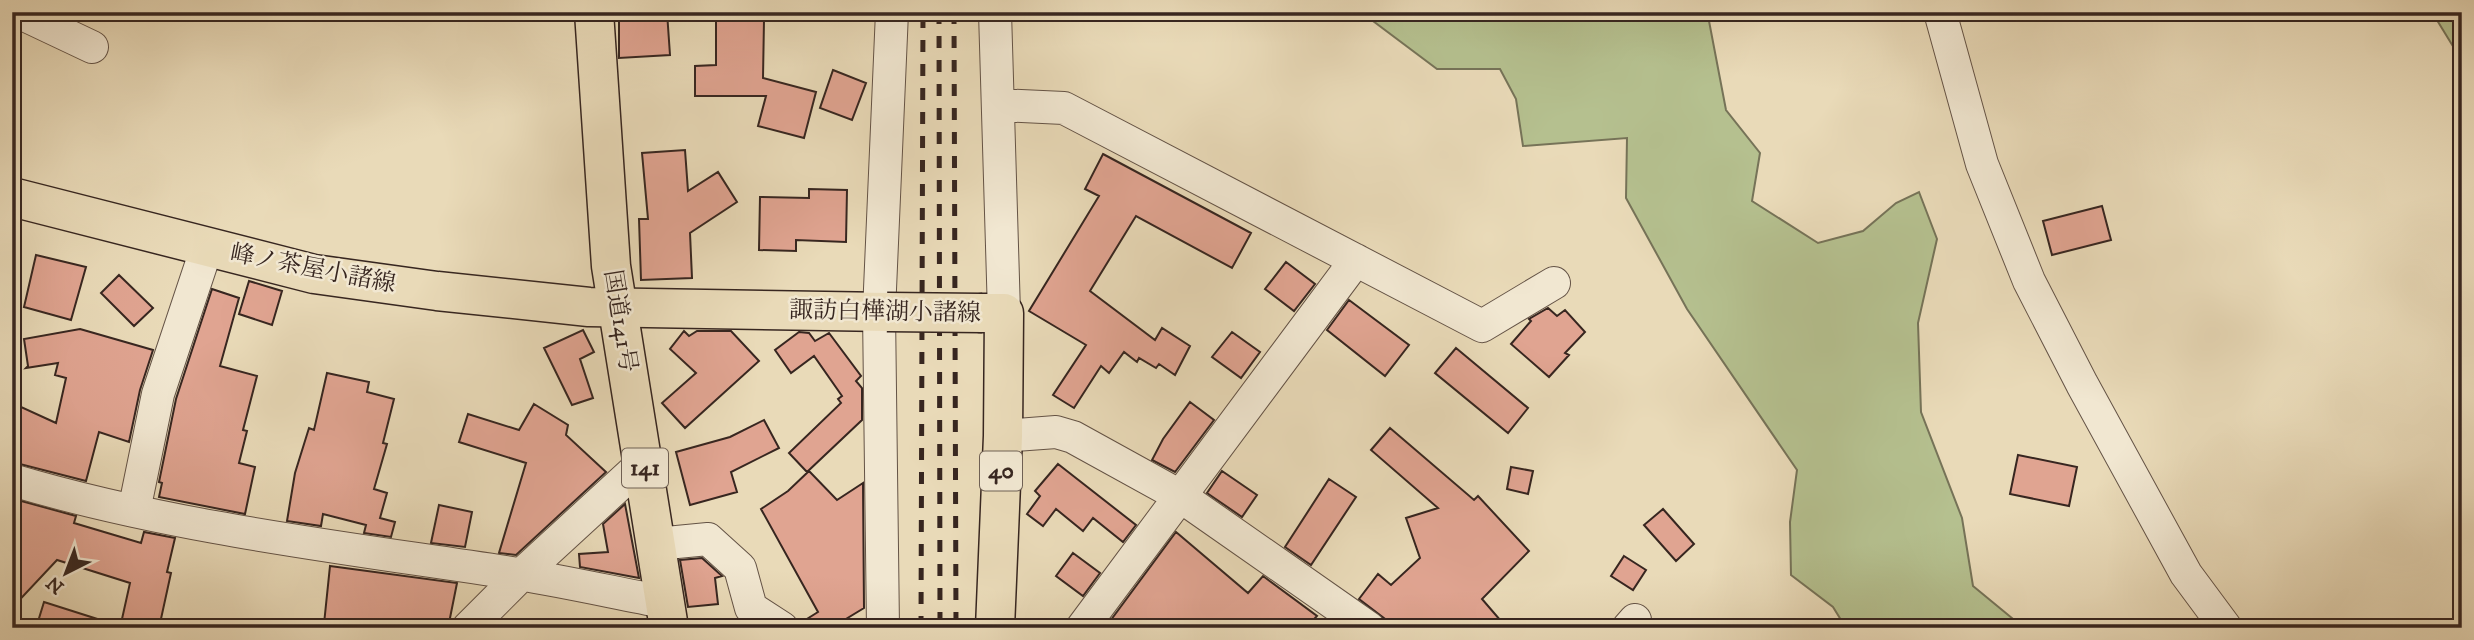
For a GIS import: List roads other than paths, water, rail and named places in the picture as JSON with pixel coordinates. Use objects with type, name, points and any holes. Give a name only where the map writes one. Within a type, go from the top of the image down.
[{"type":"main road","name":"国道141号","points":[[594,12],[611,266],[666,615]]},
{"type":"main road","name":"峰ノ茶屋小諸線","points":[[12,197],[328,276],[451,293],[619,308]]},
{"type":"main road","name":"諏訪白樺湖小諸線","points":[[619,308],[993,313],[1003,436],[995,628]]},
{"type":"street","points":[[18,12],[92,47]]},
{"type":"street","points":[[883,628],[883,312],[892,12]]},
{"type":"street","points":[[993,313],[999,105],[995,12]]},
{"type":"street","points":[[1940,12],[1982,164],[2029,281],[2186,574],[2226,628]]},
{"type":"street","points":[[999,105],[1064,108],[1482,326],[1554,283]]},
{"type":"street","points":[[134,511],[158,394],[207,247]]},
{"type":"street","points":[[1082,628],[1356,260]]},
{"type":"street","points":[[1003,436],[1056,432],[1073,437],[1180,496],[1369,628]]},
{"type":"street","points":[[468,628],[521,575],[644,462]]},
{"type":"street","points":[[12,480],[66,496],[246,534],[521,575],[666,615]]},
{"type":"street","points":[[656,544],[708,539],[740,568],[751,608],[782,628]]},
{"type":"railway","points":[[921,628],[923,12]]},
{"type":"railway","points":[[939,12],[940,628]]},
{"type":"railway","points":[[954,12],[956,628]]}]
